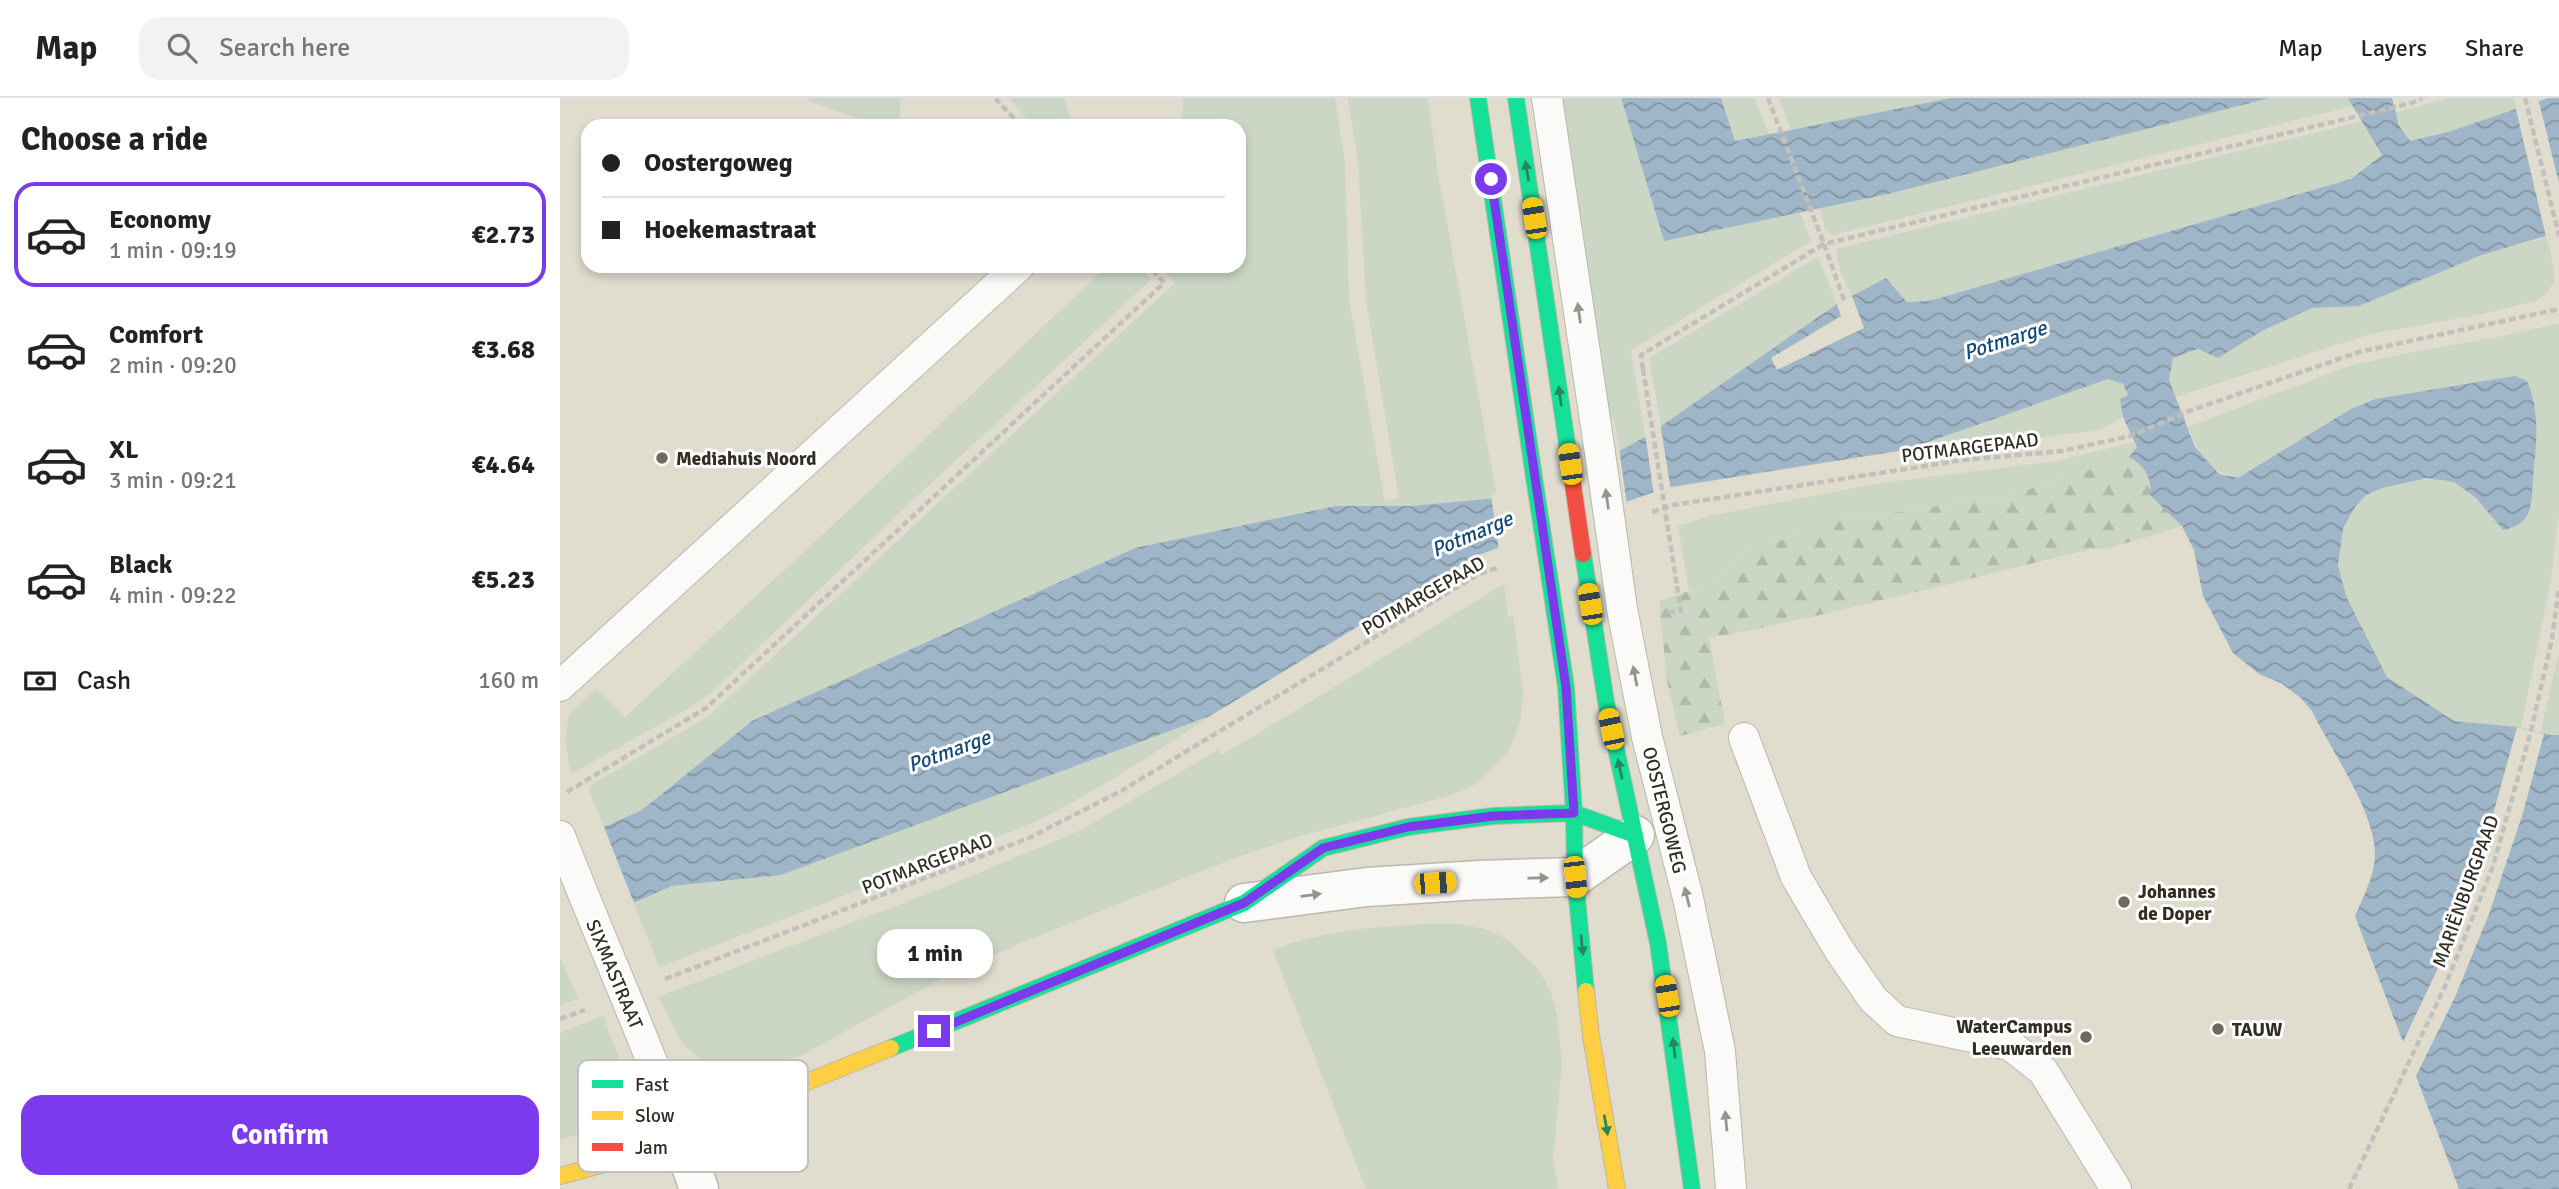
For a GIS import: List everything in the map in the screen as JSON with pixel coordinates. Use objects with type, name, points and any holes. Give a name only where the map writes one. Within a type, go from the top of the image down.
[{"type":"main road","points":[[1478,98],[1566,687],[1575,877],[1591,1036],[1617,1189]]},
{"type":"main road","name":"OOSTERGOWEG","points":[[1516,98],[1606,702],[1658,943],[1692,1189]]},
{"type":"main road","points":[[808,1082],[1244,903],[1323,848],[1408,827],[1493,816],[1574,813],[1635,835]]},
{"type":"main road","points":[[560,1176],[578,1171]]},
{"type":"street","points":[[1244,903],[1367,887],[1575,877],[1635,835]]},
{"type":"street","name":"SIXMASTRAAT","points":[[693,1172],[699,1189]]},
{"type":"lane","name":"OOSTERGOWEG","points":[[1547,98],[1622,608],[1647,737],[1688,898],[1720,1051],[1731,1189]]},
{"type":"lane","points":[[560,686],[1011,273]]},
{"type":"lane","points":[[1744,738],[1797,877],[1839,950],[1873,999],[1897,1021],[2010,1045],[2043,1071],[2116,1189]]},
{"type":"lane","name":"SIXMASTRAAT","points":[[560,837],[652,1060]]},
{"type":"path","points":[[995,98],[1014,119]]},
{"type":"path","points":[[1768,98],[1844,300]]},
{"type":"path","points":[[1677,586],[1641,355],[1824,244],[2412,103],[2422,98]]},
{"type":"path","points":[[2525,98],[2559,236]]},
{"type":"path","points":[[560,796],[706,708],[1164,283],[1155,273]]},
{"type":"path","name":"POTMARGEPAAD","points":[[1650,513],[1674,505],[1965,460],[2062,451],[2130,436],[2192,410],[2360,352],[2559,309]]},
{"type":"path","name":"POTMARGEPAAD","points":[[560,1019],[1031,837],[1122,792],[1479,574],[1504,565]]},
{"type":"path","name":"MARIËNBURGPAAD","points":[[2349,1189],[2446,984],[2493,866],[2531,731],[2552,639],[2559,587]]},
{"type":"green space","points":[[900,98],[900,119],[858,119],[808,100]]},
{"type":"green space","points":[[1009,98],[1064,98],[1070,119],[1027,119]]},
{"type":"green space","points":[[1183,98],[1335,98],[1345,161],[1349,299],[1385,502],[1399,498],[1366,300],[1358,163],[1348,98],[1428,98],[1438,174],[1497,498],[1411,506],[1336,506],[752,721],[642,810],[604,827],[588,787],[709,716],[1175,283],[1166,273],[1246,273],[1246,119],[1182,119]]},
{"type":"green space","points":[[1561,98],[1621,98],[1664,240],[1800,212],[1811,241],[1631,350],[1645,437],[1619,451],[1614,419],[1610,419]]},
{"type":"green space","points":[[1721,98],[1754,98],[1769,134],[1735,141]]},
{"type":"green space","points":[[1779,98],[1951,98],[1791,130]]},
{"type":"green space","points":[[2270,98],[2348,98],[2353,106],[1833,235],[1825,229],[1820,208],[1889,194]]},
{"type":"green space","points":[[2449,98],[2513,98],[2516,109],[2451,131],[2409,141],[2395,113]]},
{"type":"green space","points":[[2363,121],[2382,155],[2351,179],[1929,301],[1908,302],[1886,278],[1852,296],[1839,269],[1836,249]]},
{"type":"green space","points":[[2547,237],[2554,268],[2554,282],[2546,294],[2536,301],[2483,314],[2371,334],[2175,397],[2169,381],[2173,358],[2198,349],[2218,358],[2264,330],[2312,308],[2359,306],[2479,256]]},
{"type":"green space","points":[[1818,257],[1837,304],[1661,426],[1649,358]]},
{"type":"green space","points":[[1100,273],[1145,273],[1151,280],[900,512],[711,693],[571,774],[565,741],[569,715],[596,688],[625,717]]},
{"type":"green space","points":[[2559,323],[2559,512],[2551,579],[2521,728],[2454,721],[2387,677],[2346,596],[2338,565],[2343,529],[2355,507],[2366,495],[2382,488],[2427,478],[2454,482],[2476,498],[2503,530],[2530,505],[2533,478],[2349,410],[2238,478],[2218,471],[2205,460],[2188,427],[2349,366]]},
{"type":"green space","points":[[2108,379],[2123,384],[2128,396],[2120,399],[2123,417],[2100,430],[1962,447],[1960,440],[1905,450]]},
{"type":"green space","points":[[2134,442],[2137,447],[2129,457],[2008,496],[1843,520],[1743,553],[1713,583],[1689,590],[1678,526],[1715,515],[1874,484],[2056,461]]},
{"type":"green space","points":[[2129,457],[2140,464],[2146,473],[2152,496],[2182,526],[2110,548],[2092,549],[1853,607],[1709,638],[1725,724],[1680,736],[1667,681],[1659,601],[1713,583],[1743,553],[1843,520],[2008,496]]},
{"type":"green space","points":[[1504,584],[1508,617],[1513,615],[1523,692],[1520,724],[1508,752],[1476,784],[1448,796],[1294,838],[1238,857],[1072,922],[957,970],[804,1054],[787,1060],[701,1060],[683,1044],[658,997],[940,889],[1081,830],[1218,750],[1222,755]]},
{"type":"green space","points":[[2559,653],[2559,735],[2540,733]]},
{"type":"green space","points":[[1210,716],[1103,785],[1035,822],[659,967],[634,904],[672,886],[781,875]]},
{"type":"green space","points":[[1423,924],[1461,924],[1485,929],[1507,939],[1539,970],[1551,992],[1557,1014],[1562,1063],[1553,1159],[1558,1189],[1366,1189],[1273,950],[1328,934]]},
{"type":"green space","points":[[560,957],[578,999],[560,1005]]},
{"type":"green space","points":[[603,1016],[620,1060],[578,1060],[578,1134],[560,1140],[560,1033]]},
{"type":"water","points":[[1621,98],[1721,98],[1735,141],[1951,98],[2270,98],[1888,194],[1664,241]]},
{"type":"water","name":"Potmarge","points":[[2348,98],[2392,98],[2399,125],[2410,141],[2451,131],[2548,98],[2559,98],[2559,232],[2479,256],[2359,306],[2312,308],[2264,330],[2218,358],[2198,349],[2173,358],[2169,380],[2195,447],[2219,474],[2238,478],[2349,410],[2375,399],[2515,376],[2527,381],[2536,417],[2536,441],[2531,503],[2522,522],[2503,530],[2476,498],[2454,482],[2427,478],[2382,488],[2366,495],[2355,507],[2343,529],[2338,565],[2346,596],[2387,677],[2454,721],[2517,727],[2559,735],[2559,1189],[2459,1189],[2355,916],[2369,884],[2375,848],[2371,828],[2354,787],[2312,711],[2301,698],[2281,683],[2259,674],[2233,653],[2203,596],[2194,550],[2182,526],[2151,496],[2146,473],[2140,464],[2129,457],[2137,447],[2123,417],[2120,399],[2128,395],[2123,384],[2108,379],[1905,450],[1665,488],[1473,557],[1210,716],[781,875],[672,886],[634,903],[604,827],[642,810],[752,721],[1135,548],[1336,506],[1411,506],[1497,498],[1619,451],[1645,437],[1837,304],[1886,278],[1907,302],[1929,301],[2351,179],[2382,155]]},
{"type":"pier","points":[[2538,98],[2559,183],[2559,236],[2547,241],[2515,105]]},
{"type":"pier","points":[[1852,296],[1864,328],[1777,370],[1771,358],[1841,316],[1837,304]]},
{"type":"pier","points":[[1660,422],[1671,491],[1654,496],[1645,433]]},
{"type":"pier","points":[[1619,447],[1627,505],[1499,551],[1491,495]]},
{"type":"pier","points":[[2517,727],[2544,734],[2523,813],[2489,914],[2455,997],[2414,1080],[2401,1046],[2440,964],[2483,851]]},
{"type":"pier","points":[[602,823],[635,907],[560,934],[560,840]]},
{"type":"traffic: fast","points":[[1478,98],[1534,477]]},
{"type":"traffic: fast","points":[[1516,98],[1570,464]]},
{"type":"traffic: fast","points":[[1534,477],[1548,568]]},
{"type":"traffic: fast","points":[[1583,554],[1606,702],[1658,943],[1692,1189]]},
{"type":"traffic: fast","points":[[1548,568],[1566,687],[1575,877],[1586,991]]},
{"type":"traffic: fast","points":[[891,1048],[1244,903],[1323,848],[1408,827],[1493,816],[1574,813],[1635,835]]},
{"type":"traffic: slow","points":[[1586,991],[1617,1189]]},
{"type":"traffic: slow","points":[[808,1081],[891,1048]]},
{"type":"traffic: slow","points":[[560,1176],[578,1171]]},
{"type":"traffic: jam","points":[[1570,464],[1583,554]]},
{"type":"place","name":"Mediahuis Noord","points":[[662,458]]},
{"type":"place","name":"Johannes de Doper","points":[[2124,902]]},
{"type":"place","name":"TAUW","points":[[2218,1029]]},
{"type":"place","name":"WaterCampus Leeuwarden","points":[[2086,1037]]},
{"type":"route","points":[[934,1031],[1244,903],[1323,848],[1408,827],[1493,816],[1574,813],[1566,687],[1491,179]]}]
